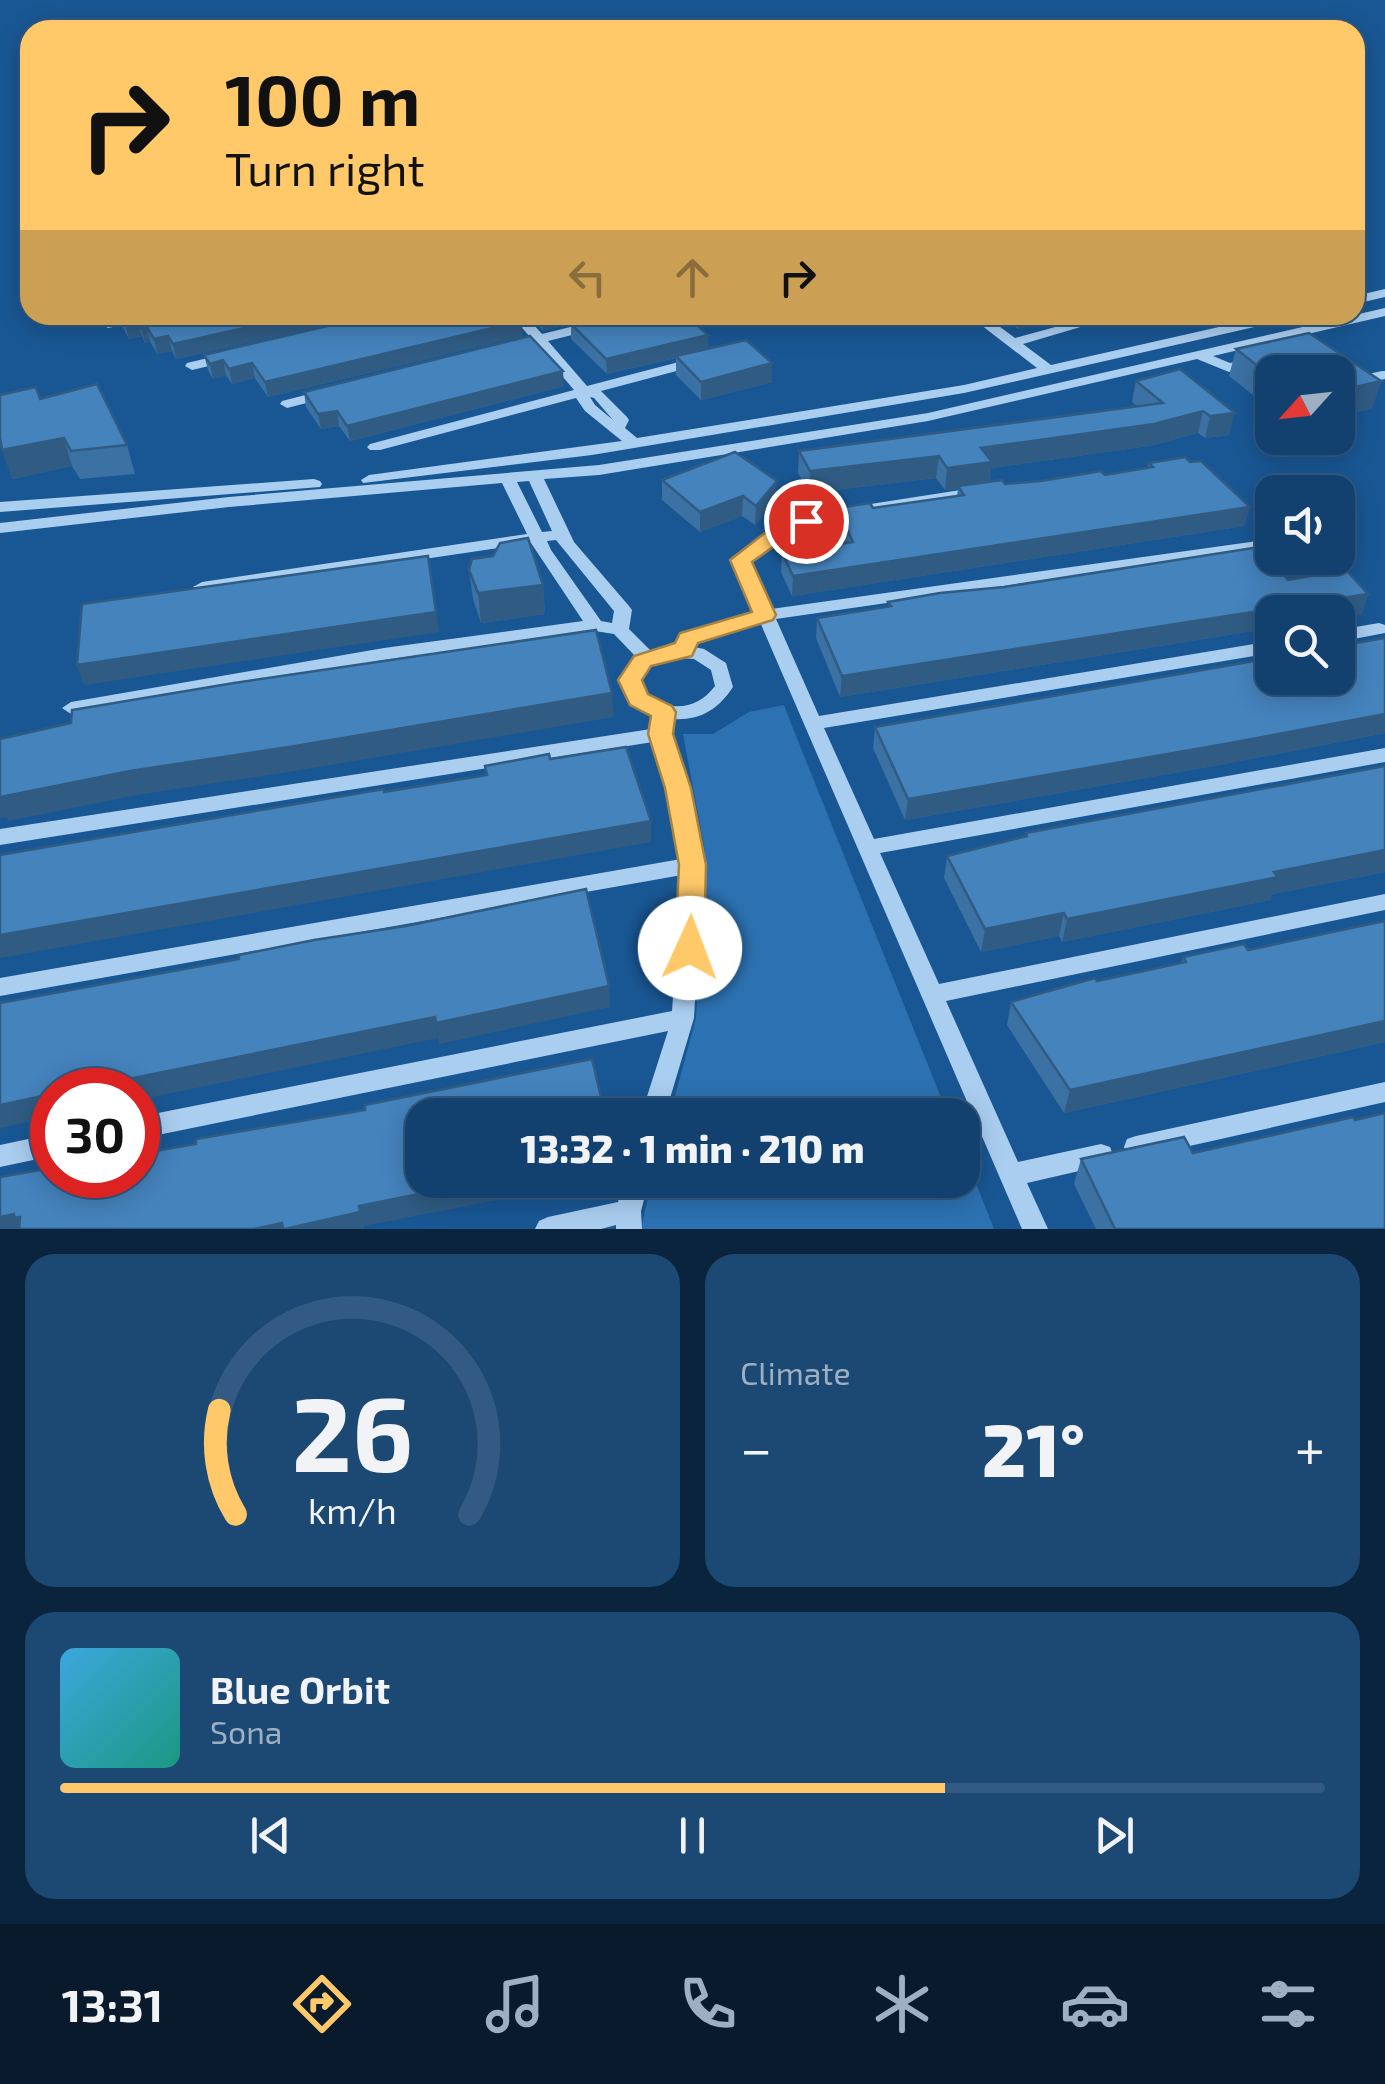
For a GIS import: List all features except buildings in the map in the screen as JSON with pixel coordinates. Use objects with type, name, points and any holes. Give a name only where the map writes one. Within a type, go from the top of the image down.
[{"type":"street","points":[[527,325],[583,391],[600,396],[622,420],[618,428],[633,443]]},
{"type":"street","points":[[504,348],[595,325]]},
{"type":"street","points":[[988,325],[1049,370]]},
{"type":"street","points":[[1012,343],[1078,325]]},
{"type":"street","points":[[0,528],[186,499],[358,482],[890,402],[1247,325]]},
{"type":"street","points":[[0,507],[536,478],[928,417],[1329,325]]},
{"type":"street","points":[[1282,336],[1305,353]]},
{"type":"street","points":[[192,366],[250,352]]},
{"type":"street","points":[[1125,353],[1144,368]]},
{"type":"street","points":[[375,447],[716,356]]},
{"type":"street","points":[[1355,379],[1382,375]]},
{"type":"street","points":[[287,404],[341,390]]},
{"type":"street","points":[[536,478],[562,534],[622,610],[620,630]]},
{"type":"street","points":[[508,480],[536,538],[595,625]]},
{"type":"street","points":[[990,490],[855,508],[786,527],[741,560],[1035,1229]]},
{"type":"street","points":[[185,590],[562,534]]},
{"type":"street","points":[[683,651],[688,638],[765,615],[1255,545]]},
{"type":"street","points":[[70,708],[384,654],[595,625],[620,630],[648,658]]},
{"type":"street","points":[[1355,633],[1379,629]]},
{"type":"street","points":[[813,724],[1255,650]]},
{"type":"street","points":[[0,837],[662,723],[680,713],[709,706],[724,687],[720,667],[710,659],[683,651],[648,658],[634,670],[632,690],[662,723],[693,865],[684,1018],[658,1098]]},
{"type":"street","points":[[868,848],[1385,755]]},
{"type":"street","points":[[0,987],[693,865]]},
{"type":"street","points":[[932,995],[1385,902]]},
{"type":"street","points":[[160,1124],[684,1018]]},
{"type":"street","points":[[1011,1175],[1385,1092]]},
{"type":"street","points":[[0,1156],[30,1150]]},
{"type":"street","points":[[548,1229],[628,1220]]},
{"type":"shaded area","points":[[784,705],[941,1098],[675,1098],[696,1018],[705,851],[683,734],[713,734],[749,712]]},
{"type":"shaded area","points":[[980,1193],[994,1229],[641,1229],[648,1198],[980,1198]]},
{"type":"route","points":[[690,948],[693,865],[678,788],[660,734],[664,712],[638,700],[630,680],[642,661],[668,651],[683,651],[688,638],[765,615],[741,560],[786,527],[806,521]]}]
